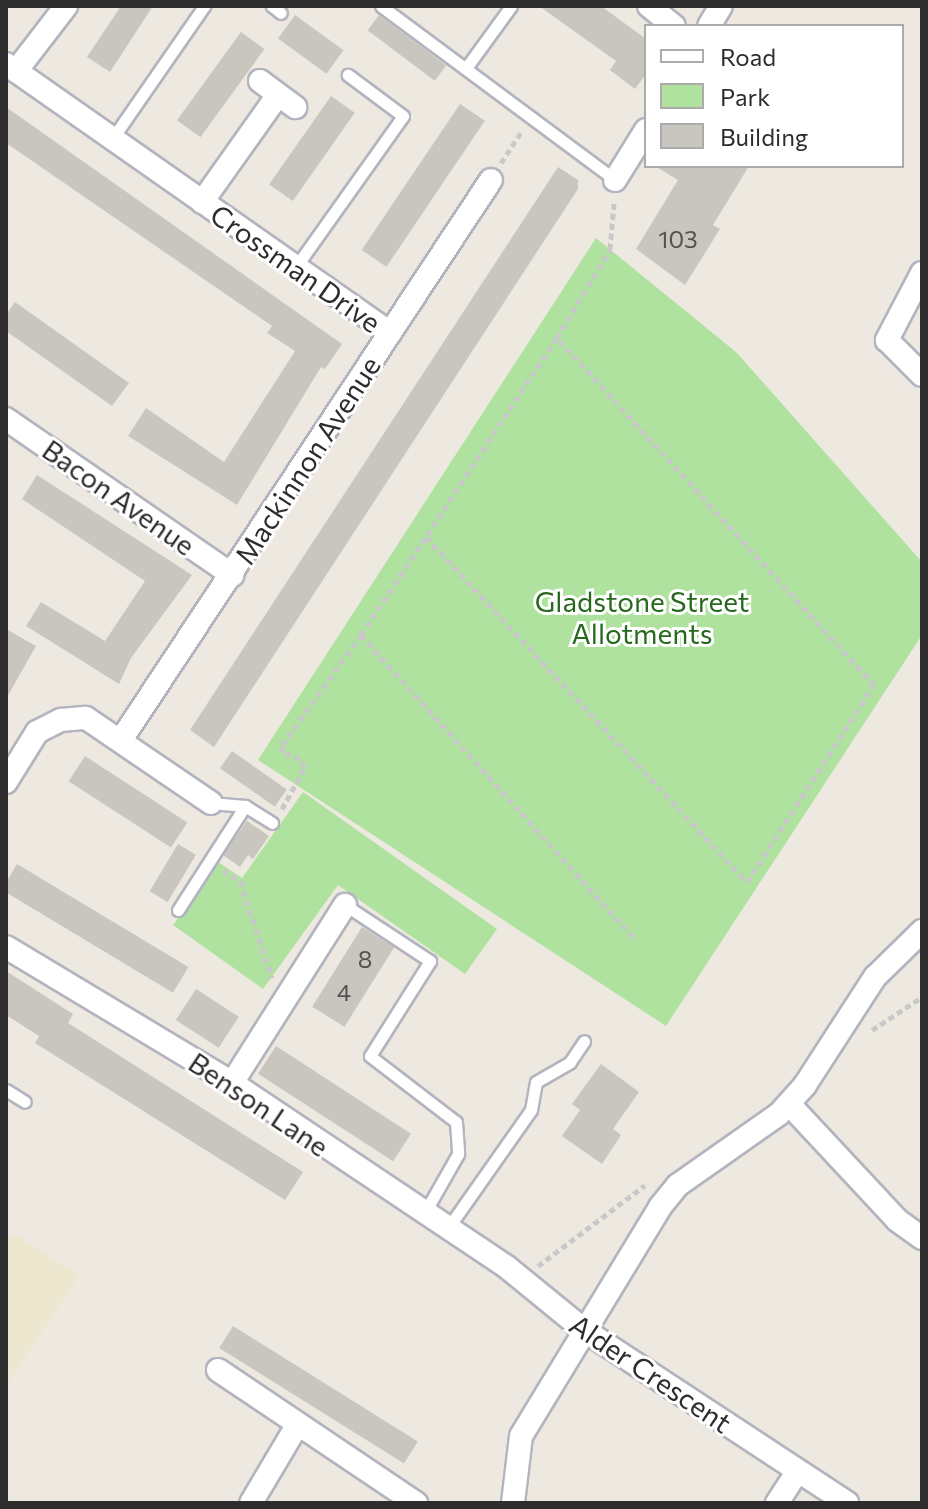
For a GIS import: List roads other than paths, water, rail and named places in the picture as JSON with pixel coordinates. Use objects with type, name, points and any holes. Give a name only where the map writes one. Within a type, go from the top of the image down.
[{"type":"street","name":"Crossman Drive","points":[[66,6],[11,68],[390,333]]},
{"type":"street","points":[[649,6],[672,24]]},
{"type":"street","points":[[710,24],[721,6]]},
{"type":"street","name":"Crossman Drive","points":[[202,202],[278,94]]},
{"type":"street","points":[[615,180],[644,133]]},
{"type":"street","name":"Mackinnon Avenue","points":[[121,740],[491,180]]},
{"type":"street","points":[[922,273],[887,340],[922,375]]},
{"type":"street","name":"Bacon Avenue","points":[[6,419],[232,575]]},
{"type":"street","points":[[6,782],[37,732],[61,720],[86,718],[211,803]]},
{"type":"street","points":[[232,1083],[345,905]]},
{"type":"street","points":[[513,1503],[521,1436],[584,1330],[678,1185],[789,1104],[875,977],[922,931]]},
{"type":"street","name":"Benson Lane","points":[[6,947],[232,1083],[516,1275]]},
{"type":"street","points":[[789,1104],[897,1220],[922,1238]]},
{"type":"street","name":"Alder Crescent","points":[[516,1275],[584,1330],[847,1503]]},
{"type":"street","points":[[218,1370],[416,1503]]},
{"type":"street","points":[[251,1503],[298,1424]]},
{"type":"street","points":[[777,1503],[798,1471]]},
{"type":"lane","points":[[112,139],[204,6]]},
{"type":"lane","points":[[381,6],[615,180]]},
{"type":"lane","points":[[466,68],[511,6]]},
{"type":"lane","points":[[295,268],[403,116],[348,75]]},
{"type":"lane","points":[[211,803],[245,806],[272,823]]},
{"type":"lane","points":[[178,910],[245,806]]},
{"type":"lane","points":[[345,905],[430,961],[370,1056],[456,1122],[458,1154],[425,1212]]},
{"type":"lane","points":[[448,1228],[531,1110],[536,1082],[570,1062],[584,1041]]},
{"type":"lane","points":[[6,1090],[25,1102]]},
{"type":"park label","name":"Gladstone Street Allotments","points":[[642,617]]}]
